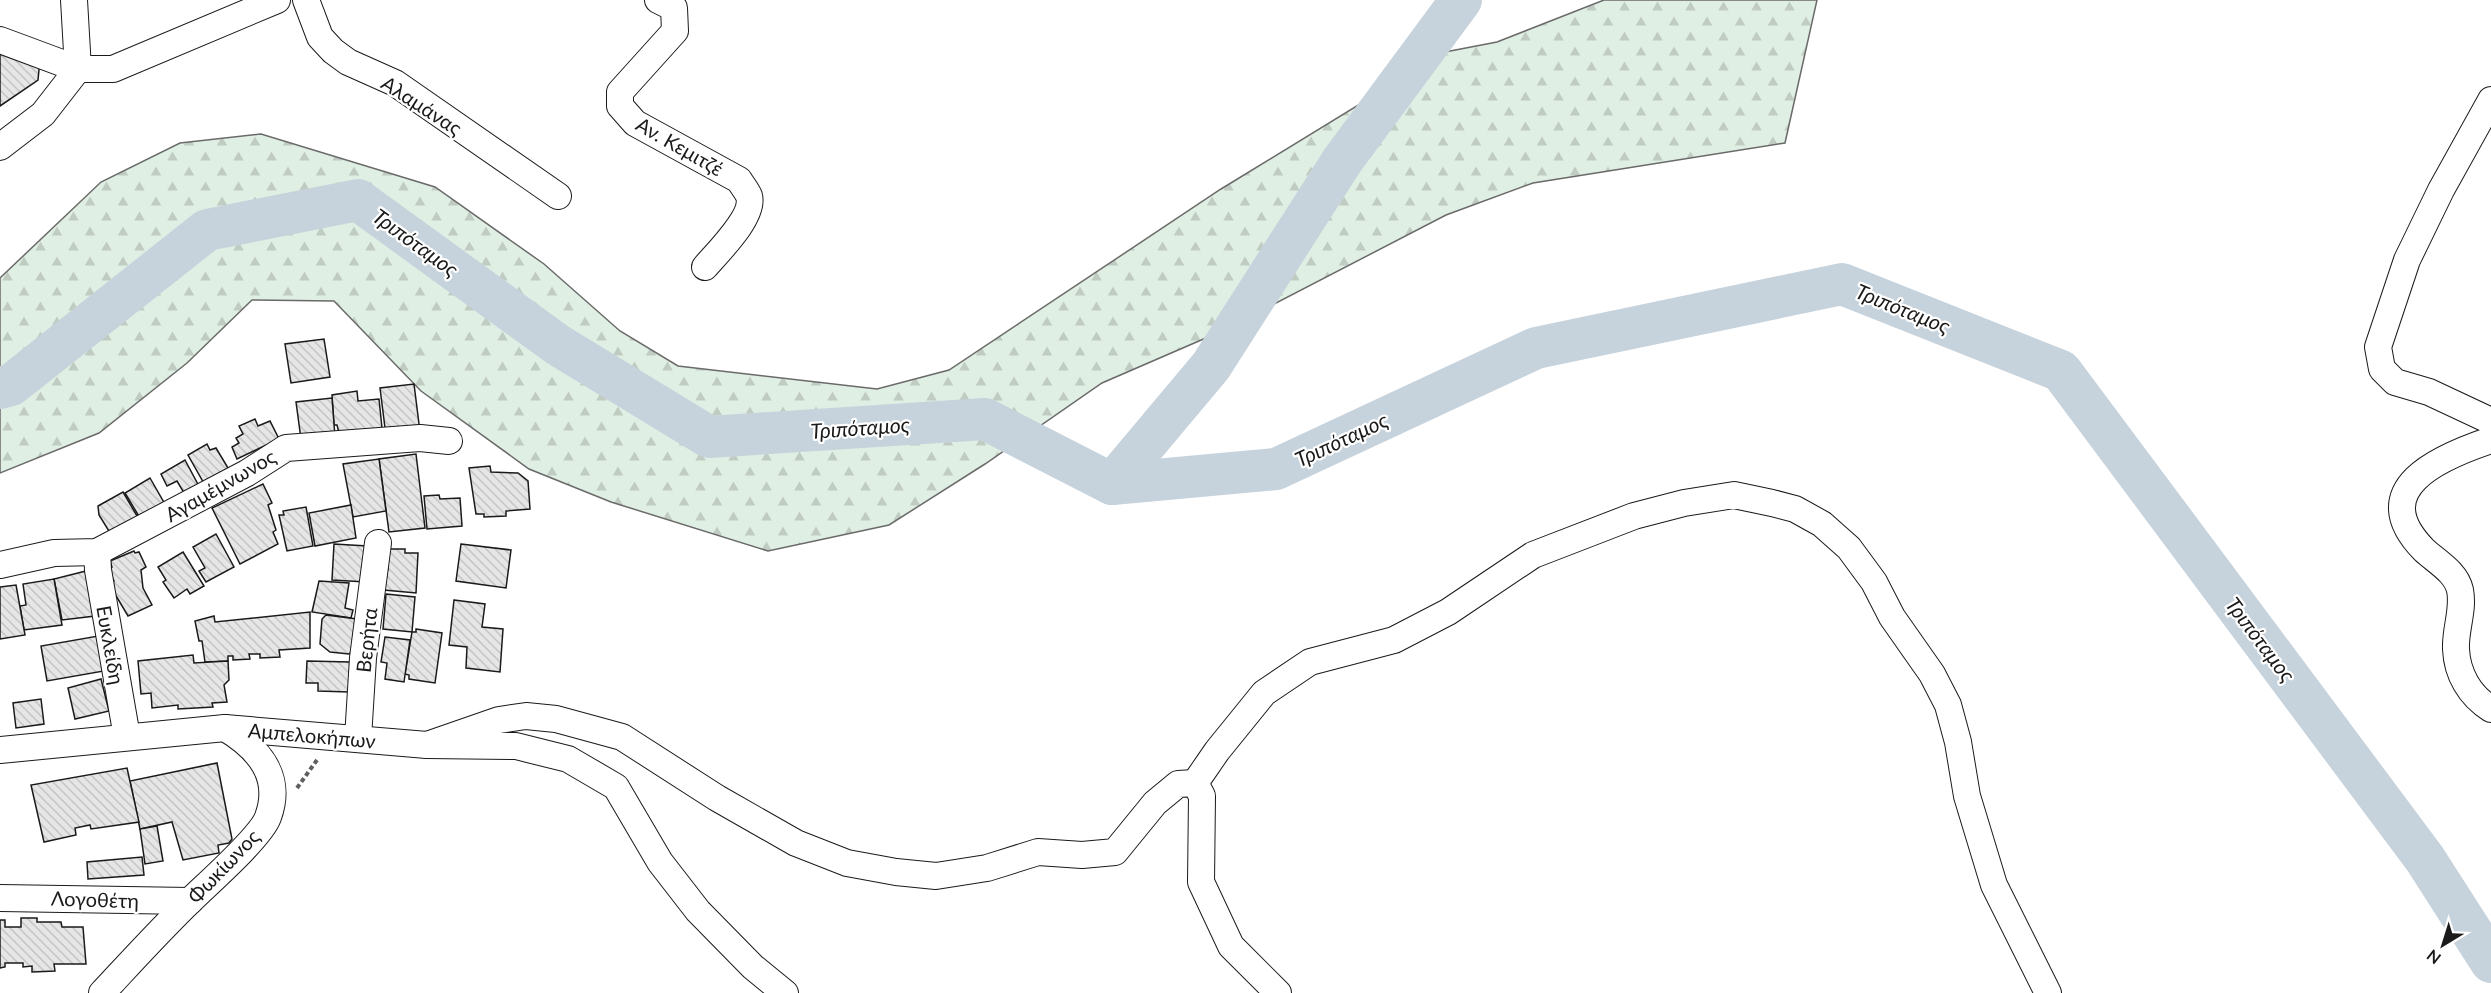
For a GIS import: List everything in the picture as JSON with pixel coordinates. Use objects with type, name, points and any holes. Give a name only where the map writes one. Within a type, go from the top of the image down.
[{"type":"street","points":[[0,147],[43,114],[78,69],[74,0]]},
{"type":"street","points":[[0,40],[78,69],[113,69],[277,0]]},
{"type":"street","name":"Αλαμάνας","points":[[306,0],[320,38],[333,51],[348,62],[395,83],[558,196]]},
{"type":"street","name":"Αν. Κεμιτζέ","points":[[658,0],[674,8],[675,31],[620,92],[620,106],[635,123],[644,129],[739,180],[749,195],[750,204],[740,226],[705,267]]},
{"type":"street","points":[[2491,100],[2441,190],[2407,260],[2378,347],[2382,369],[2395,382],[2429,392],[2491,421]]},
{"type":"street","name":"Αγαμέμνωνος","points":[[0,565],[54,553],[97,552],[247,473],[286,448],[420,438],[449,441]]},
{"type":"street","points":[[2491,440],[2453,452],[2420,472],[2405,491],[2402,510],[2408,532],[2425,551],[2448,569],[2460,589],[2461,617],[2456,649],[2464,683],[2491,709]]},
{"type":"street","points":[[1195,783],[1217,751],[1264,693],[1310,662],[1395,640],[1448,612],[1533,555],[1634,516],[1684,503],[1734,495],[1772,503],[1795,509],[1822,524],[1849,548],[1874,582],[1892,617],[1932,674],[1948,705],[1958,742],[1967,796],[1994,885],[2048,993]]},
{"type":"street","name":"Βερήτα","points":[[358,738],[363,658],[378,543]]},
{"type":"street","name":"Ευκλείδη","points":[[97,552],[98,570],[127,737]]},
{"type":"street","points":[[428,745],[499,720],[526,716],[556,718],[622,737],[717,798],[796,843],[847,863],[936,876],[987,868],[1038,852],[1082,855],[1115,852],[1162,797],[1178,784],[1195,783]]},
{"type":"street","name":"Αμπελοκήπων","points":[[0,750],[225,728],[428,745],[516,746],[568,759],[616,787],[660,862],[698,911],[753,968],[785,993]]},
{"type":"street","name":"Φωκίωνος","points":[[102,993],[190,901],[219,875],[267,819],[272,796],[271,774],[261,757],[245,741],[225,728]]},
{"type":"street","points":[[1195,783],[1202,796],[1201,882],[1231,946],[1278,993]]},
{"type":"street","name":"Λογοθέτη","points":[[0,898],[190,901]]},
{"type":"path","points":[[267,819],[307,777],[321,753],[326,735]]},
{"type":"green space","points":[[1604,0],[1817,0],[1785,143],[1533,183],[1446,215],[1222,331],[1102,383],[985,464],[889,525],[768,551],[611,502],[529,469],[421,391],[334,301],[252,300],[187,363],[99,433],[0,473],[0,278],[101,182],[180,143],[261,134],[435,187],[544,264],[620,331],[678,366],[877,389],[949,370],[1221,189],[1445,52],[1497,42]]},
{"type":"building","points":[[0,46],[40,59],[38,80],[0,106]]},
{"type":"building","points":[[324,339],[330,377],[291,383],[285,344]]},
{"type":"building","points":[[414,384],[420,432],[386,436],[380,388]]},
{"type":"building","points":[[357,391],[358,401],[379,399],[382,428],[339,433],[337,425],[334,425],[332,395]]},
{"type":"building","points":[[332,398],[335,437],[301,439],[296,402]]},
{"type":"building","points":[[255,419],[258,426],[270,421],[279,439],[237,459],[232,447],[239,443],[236,438],[243,434],[239,426]]},
{"type":"building","points":[[207,444],[210,450],[216,448],[231,473],[206,487],[188,455]]},
{"type":"building","points":[[416,454],[425,528],[389,532],[379,459]]},
{"type":"building","points":[[379,459],[386,511],[353,517],[343,464]]},
{"type":"building","points":[[185,460],[201,490],[187,498],[177,481],[167,486],[161,474]]},
{"type":"building","points":[[490,466],[491,472],[518,473],[528,481],[530,509],[506,511],[506,516],[484,517],[484,514],[476,514],[469,468]]},
{"type":"building","points":[[150,478],[166,506],[140,518],[125,493]]},
{"type":"building","points":[[263,484],[272,503],[268,505],[276,530],[273,532],[278,544],[240,564],[212,508]]},
{"type":"building","points":[[123,492],[140,521],[112,536],[99,515],[98,506]]},
{"type":"building","points":[[439,495],[440,499],[460,498],[462,526],[427,529],[424,496]]},
{"type":"building","points":[[351,505],[356,538],[315,546],[309,513]]},
{"type":"building","points":[[306,507],[313,546],[287,551],[279,515],[284,515],[283,511]]},
{"type":"building","points":[[216,534],[234,567],[206,582],[199,571],[205,568],[193,547]]},
{"type":"building","points":[[334,544],[367,546],[366,582],[332,580]]},
{"type":"building","points":[[461,544],[511,550],[506,588],[456,581]]},
{"type":"building","points":[[384,549],[405,549],[405,553],[418,553],[416,593],[384,590],[388,568],[384,568]]},
{"type":"building","points":[[134,551],[139,552],[146,567],[141,570],[143,588],[152,605],[128,616],[109,584],[114,581],[108,569],[112,567],[110,561]]},
{"type":"building","points":[[183,552],[204,586],[190,594],[187,589],[174,598],[163,582],[166,580],[158,567]]},
{"type":"building","points":[[86,571],[95,616],[62,620],[54,579]]},
{"type":"building","points":[[54,579],[62,625],[24,630],[20,606],[26,605],[23,584]]},
{"type":"building","points":[[319,581],[349,583],[345,608],[353,610],[351,618],[312,612]]},
{"type":"building","points":[[16,585],[25,635],[0,639],[0,587]]},
{"type":"building","points":[[386,594],[415,597],[412,632],[383,629]]},
{"type":"building","points":[[454,600],[485,604],[482,627],[503,629],[500,672],[466,668],[467,647],[449,645]]},
{"type":"building","points":[[310,612],[310,648],[279,650],[280,657],[260,658],[260,654],[249,654],[250,659],[233,660],[233,656],[228,656],[228,661],[205,662],[202,641],[199,641],[195,621],[214,616],[215,622]]},
{"type":"building","points":[[326,615],[357,619],[353,650],[349,654],[330,652],[320,644],[322,619]]},
{"type":"building","points":[[416,629],[442,633],[435,683],[409,679],[409,675],[405,674],[412,632],[416,632]]},
{"type":"building","points":[[98,636],[104,671],[47,681],[41,646]]},
{"type":"building","points":[[385,637],[410,640],[404,682],[385,679],[387,663],[381,662]]},
{"type":"building","points":[[193,655],[194,663],[228,661],[229,680],[224,685],[227,702],[212,703],[213,707],[178,709],[178,705],[152,708],[151,693],[141,694],[138,661]]},
{"type":"building","points":[[307,661],[350,662],[349,692],[318,691],[318,683],[306,683]]},
{"type":"building","points":[[101,679],[109,711],[75,719],[68,688]]},
{"type":"building","points":[[41,699],[44,724],[16,728],[13,703]]},
{"type":"building","points":[[217,763],[232,839],[229,843],[218,845],[219,853],[183,860],[172,822],[140,829],[130,781]]},
{"type":"building","points":[[127,768],[139,822],[91,829],[90,825],[75,828],[76,835],[44,842],[31,785]]},
{"type":"building","points":[[157,826],[163,861],[145,864],[140,829]]},
{"type":"building","points":[[142,857],[144,875],[88,879],[87,862]]},
{"type":"building","points":[[21,918],[37,918],[37,922],[61,922],[62,927],[83,927],[86,964],[54,964],[55,971],[32,972],[32,966],[23,967],[23,963],[5,963],[5,967],[0,968],[0,920],[5,920],[5,927],[21,927]]},
{"type":"waterway","points":[[1112,484],[1211,366],[1342,161],[1461,0]]},
{"type":"waterway","name":"Τριπόταμος","points":[[0,388],[11,385],[207,230],[358,200],[558,345],[709,437],[985,419],[1112,484],[1276,469],[1536,348],[1842,284],[2061,371],[2425,859],[2491,962]]}]
